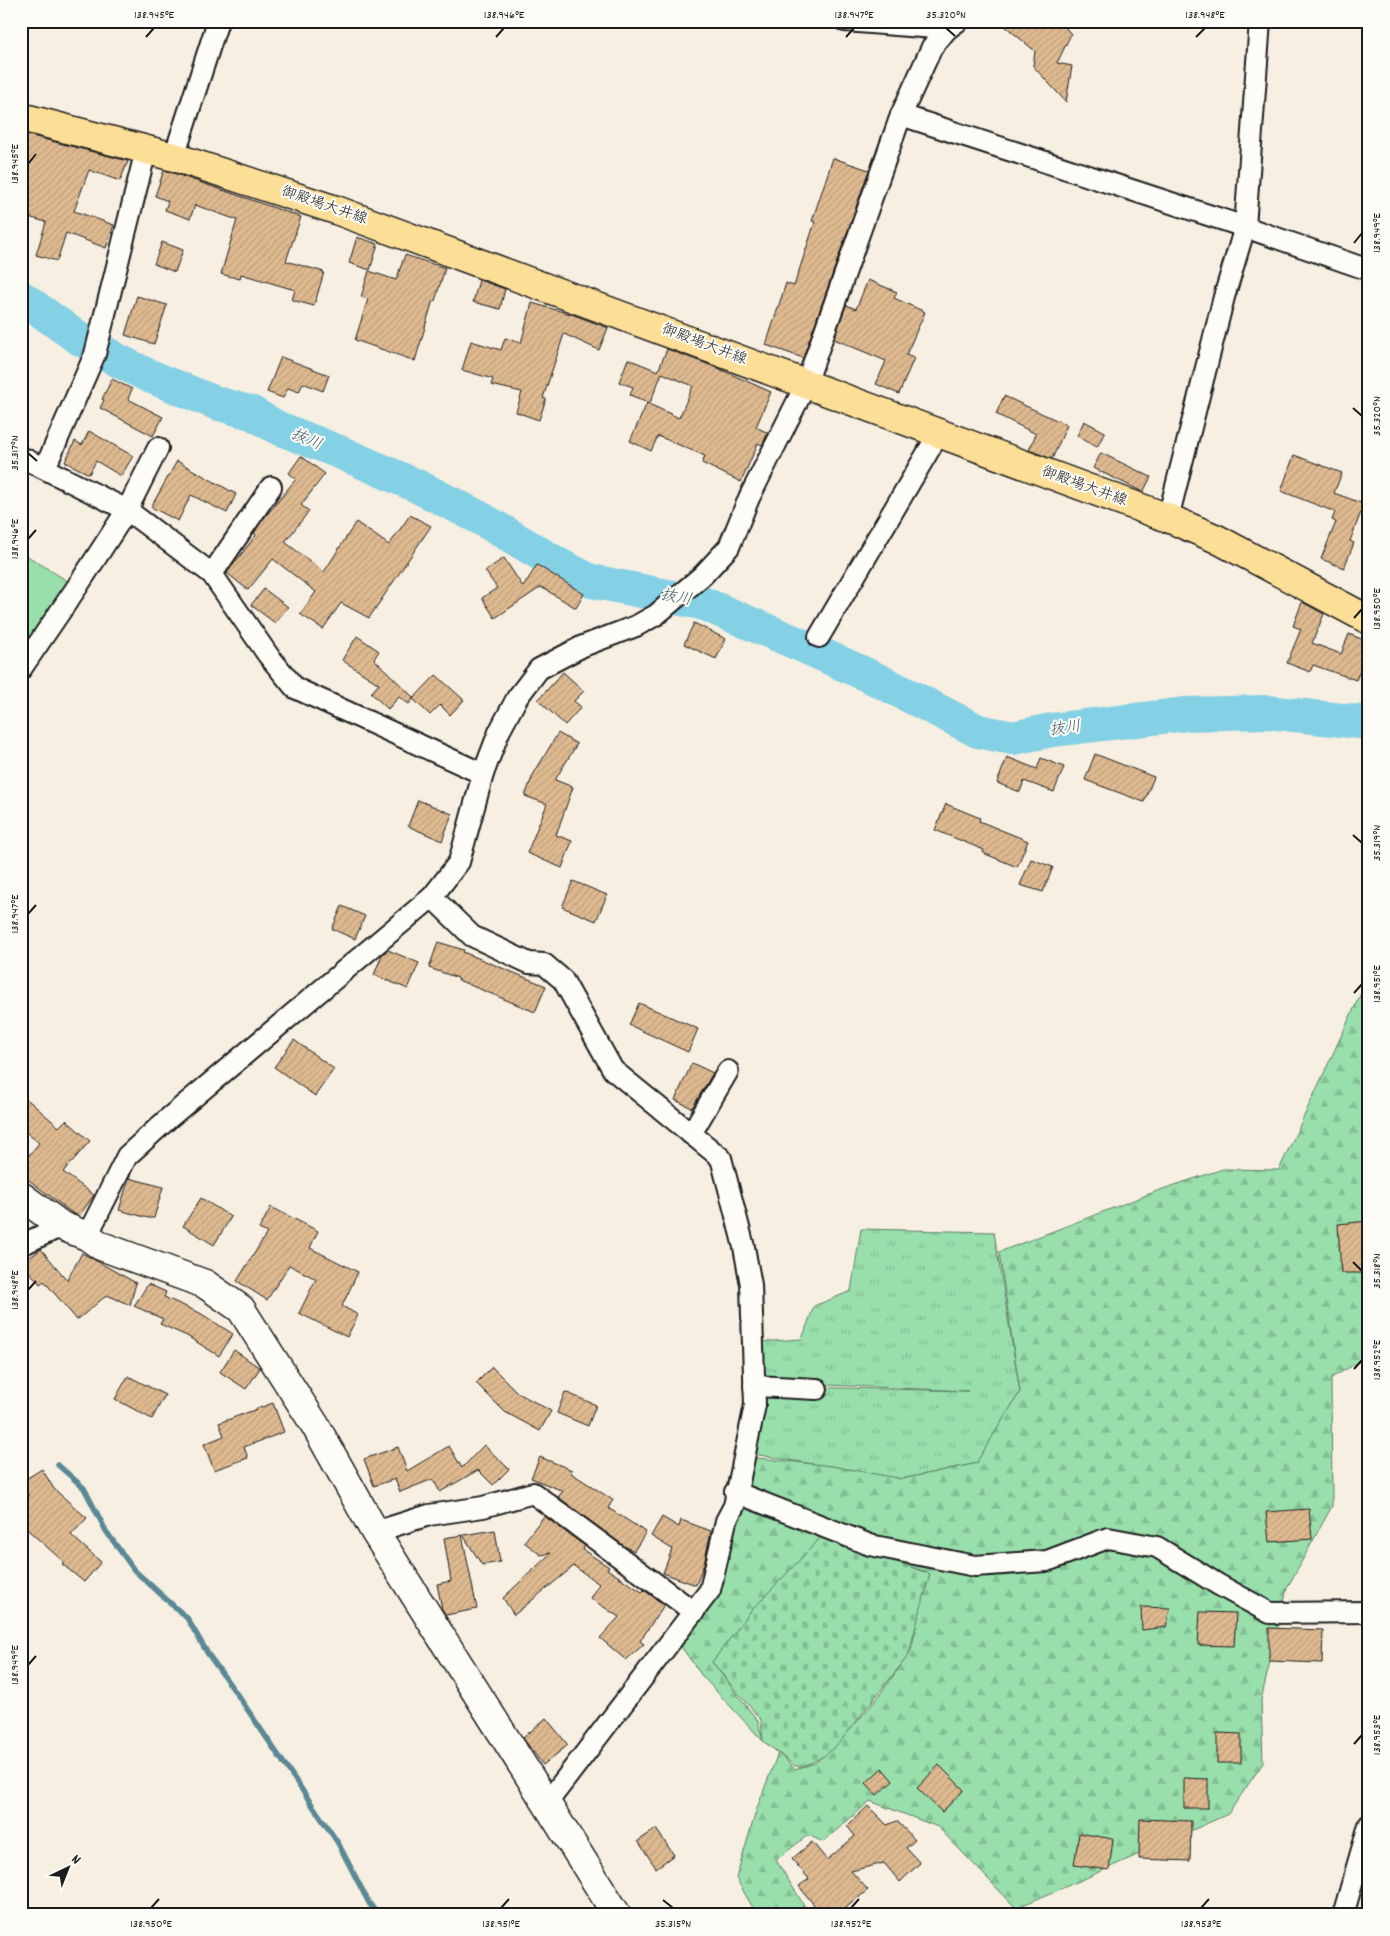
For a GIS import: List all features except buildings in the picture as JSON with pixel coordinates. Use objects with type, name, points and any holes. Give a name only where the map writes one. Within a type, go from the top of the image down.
[{"type":"main road","name":"御殿場大井線","points":[[21,117],[174,157],[336,210],[1168,518],[1217,539],[1369,620]]},
{"type":"street","points":[[174,157],[218,21]]},
{"type":"street","points":[[845,21],[952,25]]},
{"type":"street","points":[[1168,518],[1224,297],[1245,227],[1260,21]]},
{"type":"street","points":[[87,1236],[127,1156],[170,1117],[432,897],[459,862],[483,774],[499,732],[517,698],[539,669],[583,646],[636,626],[656,615],[703,575],[728,546],[749,498],[806,384],[901,115],[932,47],[952,25]]},
{"type":"street","points":[[901,115],[1245,227],[1369,270]]},
{"type":"street","points":[[45,468],[91,362],[146,150]]},
{"type":"street","points":[[819,637],[939,433]]},
{"type":"street","points":[[21,669],[77,587],[126,510],[158,448]]},
{"type":"street","points":[[21,457],[126,510],[212,574],[268,655],[295,688],[483,774]]},
{"type":"street","points":[[212,574],[271,487]]},
{"type":"street","points":[[432,897],[472,936],[529,962],[544,964],[563,980],[613,1070],[720,1158],[744,1247],[751,1285],[755,1405],[735,1492],[734,1506],[726,1521],[710,1590],[547,1804]]},
{"type":"street","points":[[691,1134],[728,1072]]},
{"type":"street","points":[[21,1196],[62,1226],[87,1236],[102,1246],[205,1284],[241,1309],[315,1426],[375,1532],[618,1915]]},
{"type":"street","points":[[21,1245],[62,1226]]},
{"type":"street","points":[[754,1386],[817,1388]]},
{"type":"street","points":[[735,1492],[870,1545],[975,1566],[1047,1560],[1108,1538],[1157,1547],[1219,1585],[1270,1613],[1369,1612]]},
{"type":"street","points":[[375,1532],[429,1515],[483,1507],[533,1493],[694,1612]]},
{"type":"street","points":[[1344,1915],[1369,1825]]},
{"type":"green space","points":[[21,552],[77,587],[21,669]]},
{"type":"green space","points":[[1369,976],[1369,1356],[1331,1378],[1332,1506],[1287,1588],[1261,1700],[1263,1763],[1228,1814],[1016,1908],[938,1827],[870,1801],[823,1842],[808,1835],[776,1860],[810,1915],[757,1915],[736,1878],[757,1808],[778,1753],[795,1769],[815,1763],[840,1741],[876,1700],[911,1651],[927,1572],[879,1557],[712,1662],[758,1721],[763,1741],[702,1676],[677,1641],[693,1611],[748,1457],[832,1466],[902,1479],[978,1463],[978,1460],[1020,1392],[999,1252],[1157,1191],[1223,1169],[1279,1170]]},
{"type":"green space","points":[[861,1229],[994,1232],[1020,1392],[978,1463],[902,1479],[747,1453],[754,1386],[968,1391],[756,1382],[757,1342],[802,1339],[814,1306],[851,1291]]},
{"type":"green space","points":[[827,1531],[882,1557],[930,1574],[908,1656],[839,1743],[824,1756],[805,1766],[795,1766],[763,1741],[761,1720],[712,1662],[751,1611]]},
{"type":"waterway","name":"抜川","points":[[21,297],[77,337],[147,375],[216,403],[252,413],[276,427],[417,486],[480,518],[556,563],[591,581],[702,603],[876,679],[978,731],[1013,738],[1052,730],[1186,714],[1267,712],[1369,723]]},
{"type":"waterway","points":[[58,1465],[84,1488],[106,1531],[134,1570],[187,1618],[208,1654],[338,1843],[369,1903],[378,1915]]}]
